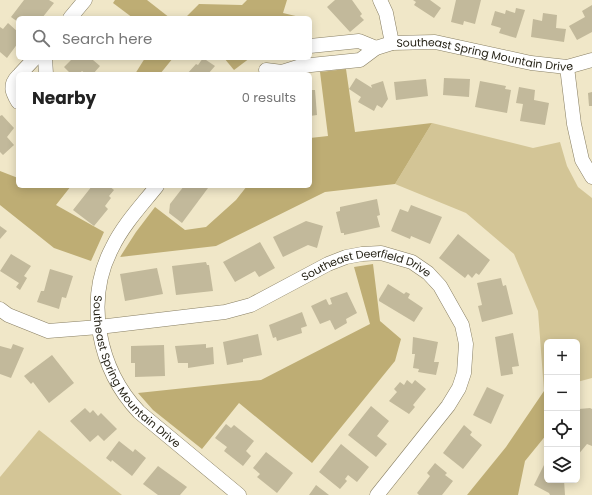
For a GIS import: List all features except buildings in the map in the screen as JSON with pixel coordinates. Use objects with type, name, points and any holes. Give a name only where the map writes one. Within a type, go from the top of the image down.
[{"type":"street","points":[[72,16],[85,0]]},
{"type":"street","points":[[380,0],[386,12],[392,43]]},
{"type":"street","points":[[312,46],[359,41],[376,48]]},
{"type":"street","name":"Southeast Spring Mountain Drive","points":[[262,72],[282,72],[301,66],[360,60],[376,48],[392,43],[435,42],[531,64],[567,68],[592,60]]},
{"type":"street","points":[[22,72],[33,60]]},
{"type":"street","points":[[45,60],[46,72]]},
{"type":"street","name":"Southeast Spring Mountain Drive","points":[[262,72],[273,60]]},
{"type":"street","points":[[567,68],[574,124],[582,160],[592,177]]},
{"type":"street","points":[[16,79],[12,84],[12,93],[16,99]]},
{"type":"street","name":"Southeast Spring Mountain Drive","points":[[155,188],[125,227],[109,254],[102,273],[98,300],[99,326],[108,366],[120,390],[139,412],[239,495]]},
{"type":"street","name":"Southeast Deerfield Drive","points":[[0,309],[8,315],[48,331],[99,326],[232,310],[251,304],[271,295],[328,264],[346,257],[381,253],[412,262],[428,273],[440,286],[462,325],[466,344],[464,373],[448,406],[376,495]]},
{"type":"shaded area","points":[[115,0],[147,0],[167,16],[130,16],[113,3]]},
{"type":"shaded area","points":[[247,0],[287,0],[283,13],[296,16],[187,16],[199,4],[242,5]]},
{"type":"shaded area","points":[[144,60],[171,60],[162,72],[136,72]]},
{"type":"shaded area","points":[[226,60],[247,60],[234,70]]},
{"type":"shaded area","points":[[346,69],[355,132],[432,123],[395,184],[325,192],[216,246],[120,257],[136,232],[155,207],[185,230],[206,227],[236,200],[245,188],[312,188],[312,138],[328,136],[320,72]]},
{"type":"shaded area","points":[[432,123],[533,148],[560,142],[567,166],[578,187],[592,198],[592,378],[580,381],[580,339],[544,339],[544,391],[538,311],[514,254],[466,213],[395,184]]},
{"type":"shaded area","points":[[0,171],[16,177],[16,188],[69,188],[56,205],[104,232],[91,261],[54,248],[0,205]]},
{"type":"shaded area","points":[[373,264],[380,321],[401,339],[395,361],[312,463],[239,403],[202,449],[153,410],[138,393],[261,380],[370,324],[354,267]]},
{"type":"shaded area","points":[[544,391],[544,438],[525,461],[518,495],[467,495],[506,447]]},
{"type":"shaded area","points":[[39,430],[122,495],[0,495],[0,477]]}]
